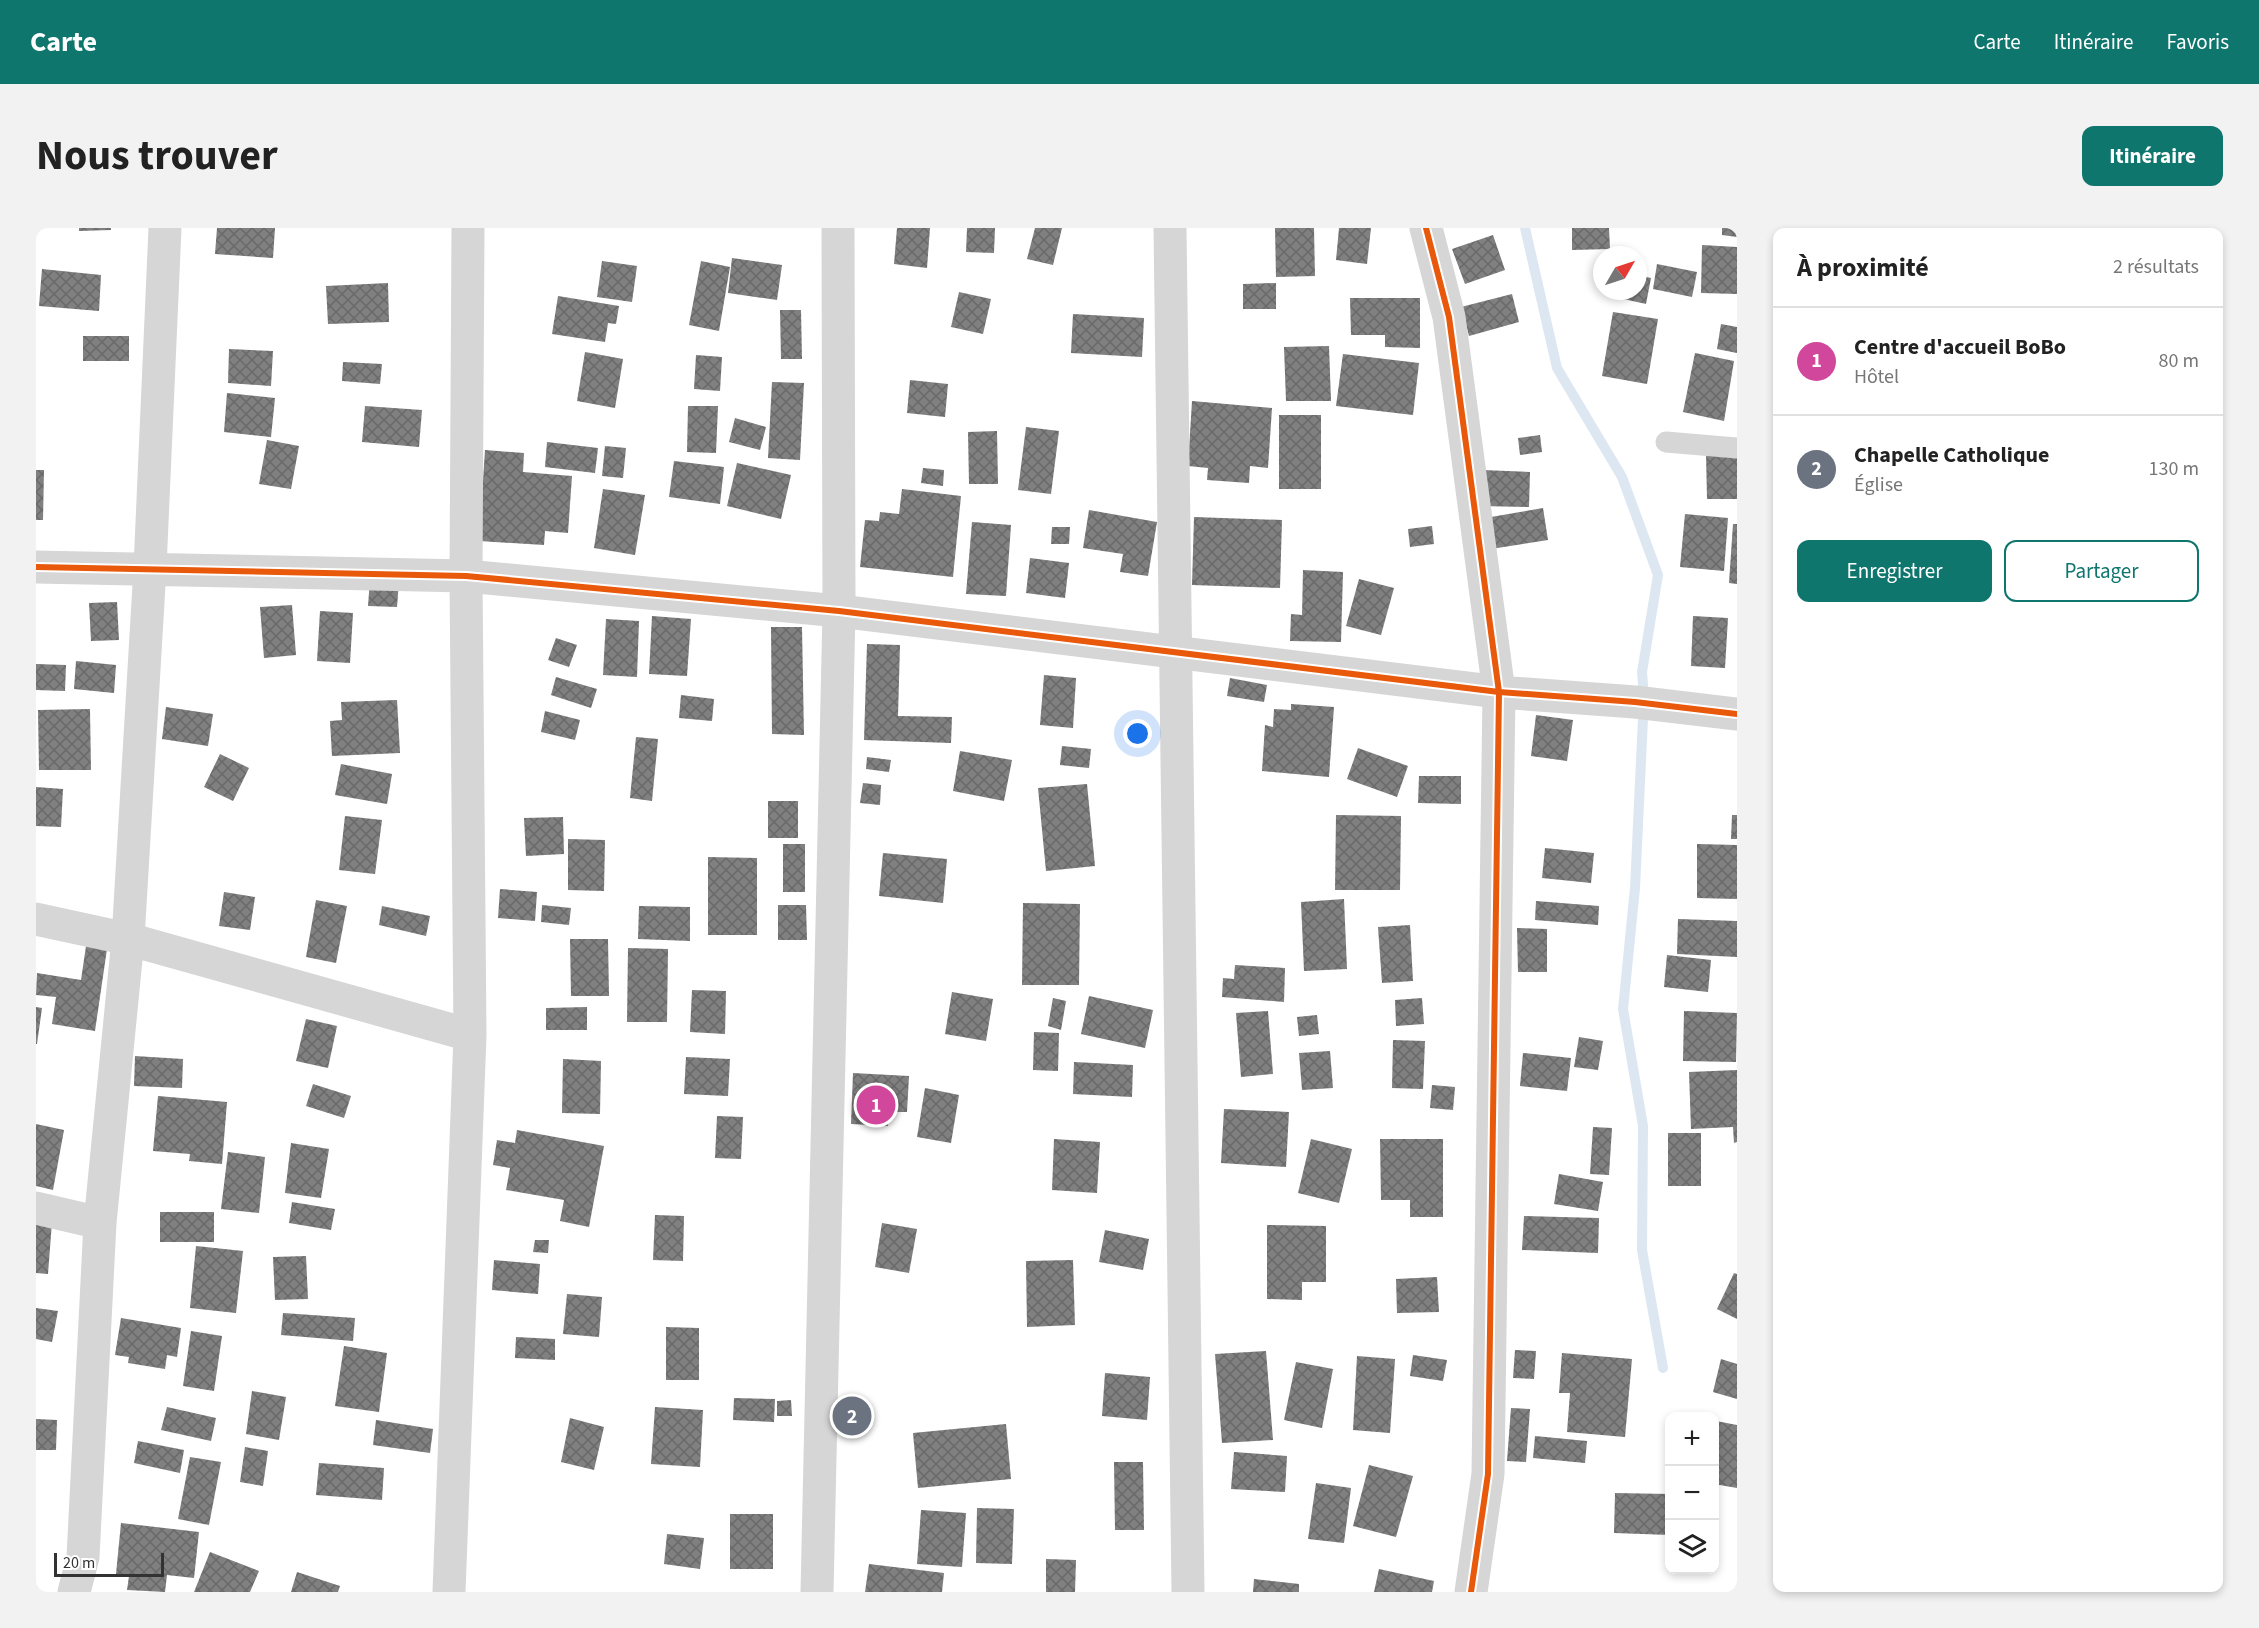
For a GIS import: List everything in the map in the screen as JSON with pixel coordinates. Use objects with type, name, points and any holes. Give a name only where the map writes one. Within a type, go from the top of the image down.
[{"type":"street","points":[[74,1592],[83,1557],[100,1223],[128,939],[150,568],[165,228]]},
{"type":"street","points":[[449,1592],[470,1035],[466,576],[468,228]]},
{"type":"street","points":[[817,1592],[839,611],[838,228]]},
{"type":"street","points":[[1170,228],[1188,1592]]},
{"type":"street","points":[[1426,228],[1449,317],[1499,692],[1488,1474],[1471,1592]]},
{"type":"street","points":[[36,567],[466,576],[839,611],[1499,692],[1644,703],[1737,714]]},
{"type":"street","points":[[36,919],[128,939],[470,1035]]},
{"type":"street","points":[[36,1208],[100,1223]]},
{"type":"lane","points":[[1666,442],[1737,448]]},
{"type":"building","points":[[79,228],[111,228],[111,230],[79,231]]},
{"type":"building","points":[[217,228],[275,228],[273,258],[215,254]]},
{"type":"building","points":[[897,228],[930,228],[927,268],[894,264]]},
{"type":"building","points":[[967,228],[995,228],[994,253],[966,252]]},
{"type":"building","points":[[1035,228],[1062,228],[1053,265],[1027,259]]},
{"type":"building","points":[[1275,228],[1314,228],[1315,276],[1276,277]]},
{"type":"building","points":[[1339,228],[1371,228],[1367,264],[1336,260]]},
{"type":"building","points":[[1572,228],[1609,228],[1610,246],[1572,250]]},
{"type":"building","points":[[1722,228],[1737,228],[1737,237],[1722,235]]},
{"type":"building","points":[[1493,235],[1505,270],[1465,284],[1452,249]]},
{"type":"building","points":[[1702,245],[1737,247],[1737,294],[1701,293]]},
{"type":"building","points":[[732,258],[782,265],[777,300],[728,293]]},
{"type":"building","points":[[602,261],[637,266],[632,302],[597,297]]},
{"type":"building","points":[[701,261],[730,267],[719,331],[689,325]]},
{"type":"building","points":[[1657,264],[1697,272],[1692,297],[1653,289]]},
{"type":"building","points":[[42,269],[101,275],[99,311],[39,306]]},
{"type":"building","points":[[1647,277],[1651,278],[1647,299]]},
{"type":"building","points":[[388,283],[389,322],[328,324],[326,286]]},
{"type":"building","points":[[1276,283],[1276,309],[1243,309],[1243,284]]},
{"type":"building","points":[[959,292],[991,299],[983,334],[951,327]]},
{"type":"building","points":[[1512,294],[1519,322],[1469,336],[1461,307]]},
{"type":"building","points":[[558,296],[619,306],[616,324],[608,323],[605,342],[552,334]]},
{"type":"building","points":[[1350,298],[1420,298],[1420,348],[1385,347],[1385,335],[1351,335]]},
{"type":"building","points":[[1628,300],[1647,300],[1646,304]]},
{"type":"building","points":[[780,310],[801,310],[802,359],[781,359]]},
{"type":"building","points":[[1613,312],[1658,319],[1647,384],[1602,376]]},
{"type":"building","points":[[1073,314],[1144,318],[1142,357],[1071,353]]},
{"type":"building","points":[[1721,324],[1737,327],[1737,353],[1717,349]]},
{"type":"building","points":[[83,336],[129,336],[129,361],[83,361]]},
{"type":"building","points":[[1329,346],[1331,401],[1286,401],[1284,347]]},
{"type":"building","points":[[229,349],[273,351],[271,386],[228,383]]},
{"type":"building","points":[[585,352],[623,359],[615,408],[577,401]]},
{"type":"building","points":[[1695,353],[1734,361],[1724,421],[1683,412]]},
{"type":"building","points":[[1343,354],[1419,363],[1413,415],[1336,406]]},
{"type":"building","points":[[696,355],[722,357],[720,391],[694,389]]},
{"type":"building","points":[[343,362],[382,364],[380,384],[342,381]]},
{"type":"building","points":[[910,380],[948,384],[945,417],[907,413]]},
{"type":"building","points":[[772,382],[804,383],[800,460],[768,458]]},
{"type":"building","points":[[227,393],[275,398],[271,437],[224,432]]},
{"type":"building","points":[[1192,401],[1272,408],[1268,468],[1250,466],[1249,483],[1207,480],[1208,468],[1188,466]]},
{"type":"building","points":[[365,406],[422,410],[419,447],[362,442]]},
{"type":"building","points":[[688,406],[718,406],[716,453],[687,452]]},
{"type":"building","points":[[1279,415],[1321,415],[1321,489],[1279,489]]},
{"type":"building","points":[[735,418],[766,427],[760,450],[729,442]]},
{"type":"building","points":[[1026,427],[1059,431],[1051,494],[1018,490]]},
{"type":"building","points":[[997,431],[998,484],[969,484],[968,432]]},
{"type":"building","points":[[1540,435],[1542,452],[1520,455],[1518,438]]},
{"type":"building","points":[[267,440],[299,446],[291,489],[259,484]]},
{"type":"building","points":[[547,442],[598,448],[595,473],[545,467]]},
{"type":"building","points":[[605,446],[626,448],[623,478],[602,476]]},
{"type":"building","points":[[485,450],[524,453],[523,472],[572,476],[568,533],[545,531],[544,545],[479,541]]},
{"type":"building","points":[[1706,454],[1737,454],[1737,499],[1707,499]]},
{"type":"building","points":[[674,461],[724,467],[720,504],[669,497]]},
{"type":"building","points":[[737,463],[791,475],[781,519],[727,506]]},
{"type":"building","points":[[923,468],[944,470],[943,486],[921,483]]},
{"type":"building","points":[[36,470],[44,470],[43,520],[36,520]]},
{"type":"building","points":[[1482,470],[1530,472],[1529,507],[1481,506]]},
{"type":"building","points":[[603,489],[645,495],[635,555],[594,548]]},
{"type":"building","points":[[902,489],[961,496],[953,577],[860,567],[865,520],[879,521],[880,512],[899,514]]},
{"type":"building","points":[[1543,508],[1548,540],[1491,549],[1485,518]]},
{"type":"building","points":[[1089,510],[1157,522],[1148,576],[1120,572],[1123,554],[1083,548]]},
{"type":"building","points":[[1685,514],[1728,518],[1724,571],[1680,567]]},
{"type":"building","points":[[1194,517],[1282,520],[1280,588],[1192,585]]},
{"type":"building","points":[[972,522],[1011,525],[1006,596],[966,594]]},
{"type":"building","points":[[1733,524],[1737,524],[1737,584],[1729,583]]},
{"type":"building","points":[[1432,526],[1434,544],[1410,547],[1408,529]]},
{"type":"building","points":[[1052,527],[1070,527],[1069,544],[1051,544]]},
{"type":"building","points":[[1030,558],[1069,563],[1065,598],[1026,593]]},
{"type":"building","points":[[1303,570],[1343,572],[1341,642],[1290,641],[1291,614],[1302,615]]},
{"type":"building","points":[[370,579],[399,581],[397,607],[368,606]]},
{"type":"building","points":[[1359,579],[1394,588],[1381,635],[1346,626]]},
{"type":"building","points":[[117,602],[119,640],[91,641],[89,603]]},
{"type":"building","points":[[292,605],[296,655],[264,658],[260,607]]},
{"type":"building","points":[[320,611],[353,613],[350,663],[317,661]]},
{"type":"building","points":[[652,616],[691,619],[687,676],[649,674]]},
{"type":"building","points":[[1693,616],[1728,618],[1725,668],[1691,666]]},
{"type":"building","points":[[606,619],[639,621],[637,677],[603,675]]},
{"type":"building","points":[[771,627],[802,627],[804,735],[772,734]]},
{"type":"building","points":[[556,638],[577,645],[569,667],[548,660]]},
{"type":"building","points":[[867,644],[900,645],[898,716],[952,717],[951,743],[864,740]]},
{"type":"building","points":[[76,661],[116,665],[114,693],[74,689]]},
{"type":"building","points":[[36,664],[66,665],[65,691],[36,690]]},
{"type":"building","points":[[1044,675],[1076,678],[1073,728],[1040,725]]},
{"type":"building","points":[[556,677],[597,689],[591,708],[551,695]]},
{"type":"building","points":[[1230,678],[1267,685],[1264,702],[1227,696]]},
{"type":"building","points":[[681,695],[714,699],[712,721],[679,718]]},
{"type":"building","points":[[397,700],[400,753],[332,756],[330,721],[342,720],[341,702]]},
{"type":"building","points":[[1291,704],[1334,707],[1329,777],[1262,771],[1265,725],[1273,727],[1274,709],[1291,710]]},
{"type":"building","points":[[166,707],[213,714],[208,746],[162,739]]},
{"type":"building","points":[[90,709],[91,770],[39,770],[38,710]]},
{"type":"building","points":[[545,711],[580,720],[575,740],[541,732]]},
{"type":"building","points":[[1536,715],[1573,720],[1567,761],[1531,756]]},
{"type":"building","points":[[636,737],[658,739],[652,801],[630,798]]},
{"type":"building","points":[[1062,746],[1091,749],[1089,768],[1060,765]]},
{"type":"building","points":[[1358,748],[1408,766],[1397,797],[1347,779]]},
{"type":"building","points":[[960,751],[1012,760],[1004,801],[953,791]]},
{"type":"building","points":[[220,754],[249,768],[233,801],[204,787]]},
{"type":"building","points":[[867,757],[891,760],[889,772],[866,769]]},
{"type":"building","points":[[341,764],[392,774],[387,804],[335,795]]},
{"type":"building","points":[[1419,776],[1461,776],[1461,804],[1418,803]]},
{"type":"building","points":[[863,783],[881,785],[880,805],[860,803]]},
{"type":"building","points":[[1087,784],[1095,866],[1046,871],[1038,788]]},
{"type":"building","points":[[36,787],[63,789],[61,827],[36,826]]},
{"type":"building","points":[[768,801],[798,801],[798,838],[768,838]]},
{"type":"building","points":[[1336,815],[1401,816],[1400,890],[1335,890]]},
{"type":"building","points":[[1732,815],[1737,815],[1737,839],[1731,839]]},
{"type":"building","points":[[345,816],[382,820],[375,874],[339,870]]},
{"type":"building","points":[[563,817],[564,854],[526,856],[524,818]]},
{"type":"building","points":[[568,839],[605,840],[604,891],[568,890]]},
{"type":"building","points":[[783,844],[805,844],[805,892],[783,892]]},
{"type":"building","points":[[1697,844],[1737,845],[1737,899],[1697,898]]},
{"type":"building","points":[[1545,848],[1594,853],[1591,883],[1542,878]]},
{"type":"building","points":[[883,853],[947,859],[943,903],[879,896]]},
{"type":"building","points":[[708,857],[757,858],[757,935],[708,935]]},
{"type":"building","points":[[500,889],[537,892],[535,921],[498,918]]},
{"type":"building","points":[[224,892],[255,897],[250,930],[219,926]]},
{"type":"building","points":[[1344,899],[1347,969],[1304,971],[1301,902]]},
{"type":"building","points":[[316,900],[347,906],[336,963],[306,957]]},
{"type":"building","points":[[1536,901],[1599,906],[1598,925],[1535,920]]},
{"type":"building","points":[[1023,903],[1080,904],[1079,985],[1022,985]]},
{"type":"building","points":[[542,905],[571,908],[569,925],[541,922]]},
{"type":"building","points":[[778,905],[806,905],[807,940],[778,940]]},
{"type":"building","points":[[382,906],[430,916],[426,936],[379,925]]},
{"type":"building","points":[[639,906],[690,907],[690,941],[638,939]]},
{"type":"building","points":[[1678,919],[1737,921],[1737,957],[1677,954]]},
{"type":"building","points":[[1410,925],[1413,981],[1382,983],[1378,927]]},
{"type":"building","points":[[1517,928],[1547,929],[1547,972],[1518,972]]},
{"type":"building","points":[[570,939],[608,939],[609,996],[571,996]]},
{"type":"building","points":[[86,946],[107,949],[95,1031],[52,1024],[56,997],[36,995],[37,973],[81,980]]},
{"type":"building","points":[[628,948],[668,949],[667,1022],[627,1022]]},
{"type":"building","points":[[1667,955],[1711,960],[1708,992],[1664,987]]},
{"type":"building","points":[[1235,965],[1285,968],[1284,1002],[1222,997],[1223,978],[1234,979]]},
{"type":"building","points":[[692,990],[726,991],[725,1034],[690,1032]]},
{"type":"building","points":[[952,992],[993,999],[986,1041],[945,1034]]},
{"type":"building","points":[[1089,996],[1153,1010],[1145,1048],[1081,1034]]},
{"type":"building","points":[[1053,998],[1066,1001],[1061,1030],[1048,1026]]},
{"type":"building","points":[[1422,998],[1424,1024],[1396,1026],[1395,1000]]},
{"type":"building","points":[[36,1007],[42,1008],[37,1044],[36,1044]]},
{"type":"building","points":[[587,1007],[587,1030],[546,1030],[546,1008]]},
{"type":"building","points":[[1268,1011],[1273,1074],[1241,1077],[1236,1013]]},
{"type":"building","points":[[1684,1011],[1737,1013],[1736,1062],[1683,1061]]},
{"type":"building","points":[[1317,1015],[1319,1034],[1299,1036],[1297,1017]]},
{"type":"building","points":[[306,1019],[337,1026],[328,1068],[296,1061]]},
{"type":"building","points":[[1034,1032],[1059,1033],[1058,1071],[1033,1070]]},
{"type":"building","points":[[1579,1037],[1603,1041],[1598,1070],[1574,1067]]},
{"type":"building","points":[[1393,1040],[1425,1041],[1423,1089],[1392,1088]]},
{"type":"building","points":[[1330,1051],[1333,1088],[1302,1090],[1299,1053]]},
{"type":"building","points":[[1523,1053],[1571,1058],[1567,1091],[1520,1086]]},
{"type":"building","points":[[135,1056],[183,1059],[182,1088],[134,1086]]},
{"type":"building","points":[[686,1057],[730,1059],[728,1096],[684,1094]]},
{"type":"building","points":[[563,1059],[601,1061],[600,1114],[562,1113]]},
{"type":"building","points":[[1074,1062],[1133,1065],[1132,1097],[1073,1094]]},
{"type":"building","points":[[1737,1070],[1737,1142],[1734,1143],[1733,1127],[1691,1129],[1689,1072]]},
{"type":"building","points":[[853,1073],[909,1076],[907,1112],[889,1112],[888,1126],[851,1124]]},
{"type":"building","points":[[313,1084],[351,1096],[344,1118],[306,1106]]},
{"type":"building","points":[[1432,1085],[1455,1087],[1453,1110],[1430,1108]]},
{"type":"building","points":[[925,1088],[959,1095],[951,1143],[917,1137]]},
{"type":"building","points":[[158,1096],[227,1102],[222,1164],[189,1161],[190,1154],[153,1151]]},
{"type":"building","points":[[1224,1109],[1289,1112],[1286,1167],[1221,1163]]},
{"type":"building","points":[[717,1116],[743,1117],[741,1159],[715,1158]]},
{"type":"building","points":[[36,1124],[64,1130],[53,1190],[36,1186]]},
{"type":"building","points":[[1593,1127],[1612,1128],[1609,1175],[1590,1174]]},
{"type":"building","points":[[517,1130],[604,1146],[589,1227],[560,1221],[564,1200],[506,1190],[510,1168],[493,1165],[497,1140],[515,1143]]},
{"type":"building","points":[[1668,1133],[1701,1133],[1701,1186],[1668,1186]]},
{"type":"building","points":[[1054,1139],[1100,1142],[1097,1193],[1052,1190]]},
{"type":"building","points":[[1311,1139],[1352,1149],[1339,1203],[1298,1193]]},
{"type":"building","points":[[1380,1139],[1443,1139],[1443,1217],[1410,1217],[1410,1200],[1381,1200]]},
{"type":"building","points":[[291,1143],[329,1149],[321,1198],[285,1193]]},
{"type":"building","points":[[228,1152],[265,1157],[259,1213],[221,1209]]},
{"type":"building","points":[[1559,1174],[1603,1182],[1598,1211],[1554,1204]]},
{"type":"building","points":[[292,1202],[335,1209],[331,1230],[289,1223]]},
{"type":"building","points":[[160,1212],[214,1212],[214,1242],[160,1242]]},
{"type":"building","points":[[655,1215],[684,1216],[683,1261],[653,1260]]},
{"type":"building","points":[[1524,1216],[1599,1218],[1598,1253],[1522,1250]]},
{"type":"building","points":[[36,1220],[52,1222],[48,1274],[36,1273]]},
{"type":"building","points":[[882,1223],[917,1229],[909,1273],[875,1267]]},
{"type":"building","points":[[1267,1225],[1326,1226],[1326,1282],[1302,1282],[1302,1300],[1267,1299]]},
{"type":"building","points":[[1105,1230],[1149,1239],[1143,1270],[1099,1262]]},
{"type":"building","points":[[535,1240],[549,1240],[548,1253],[533,1252]]},
{"type":"building","points":[[196,1246],[243,1251],[236,1313],[190,1308]]},
{"type":"building","points":[[306,1256],[308,1299],[275,1300],[273,1257]]},
{"type":"building","points":[[494,1260],[540,1264],[538,1294],[492,1290]]},
{"type":"building","points":[[1073,1260],[1075,1325],[1027,1327],[1026,1261]]},
{"type":"building","points":[[1734,1273],[1737,1274],[1737,1319],[1717,1309]]},
{"type":"building","points":[[1437,1277],[1439,1312],[1397,1313],[1396,1279]]},
{"type":"building","points":[[567,1294],[602,1297],[599,1337],[563,1334]]},
{"type":"building","points":[[36,1308],[58,1311],[52,1342],[36,1339]]},
{"type":"building","points":[[283,1313],[355,1318],[353,1341],[281,1335]]},
{"type":"building","points":[[121,1318],[181,1328],[177,1357],[167,1355],[165,1369],[128,1363],[129,1357],[115,1355]]},
{"type":"building","points":[[666,1327],[699,1328],[699,1380],[666,1380]]},
{"type":"building","points":[[191,1331],[222,1336],[214,1391],[183,1386]]},
{"type":"building","points":[[516,1337],[555,1339],[555,1360],[515,1358]]},
{"type":"building","points":[[344,1346],[387,1353],[379,1412],[335,1406]]},
{"type":"building","points":[[1515,1350],[1536,1351],[1534,1379],[1513,1378]]},
{"type":"building","points":[[1266,1351],[1273,1440],[1222,1443],[1215,1354]]},
{"type":"building","points":[[1562,1353],[1632,1359],[1625,1437],[1567,1432],[1570,1393],[1559,1393]]},
{"type":"building","points":[[1413,1355],[1447,1360],[1443,1381],[1410,1376]]},
{"type":"building","points":[[1357,1356],[1395,1359],[1390,1433],[1353,1430]]},
{"type":"building","points":[[1721,1359],[1737,1364],[1737,1399],[1713,1392]]},
{"type":"building","points":[[1296,1362],[1333,1369],[1322,1428],[1284,1420]]},
{"type":"building","points":[[1105,1373],[1150,1377],[1147,1420],[1102,1416]]},
{"type":"building","points":[[252,1391],[286,1397],[279,1440],[246,1434]]},
{"type":"building","points":[[734,1398],[775,1399],[774,1422],[733,1420]]},
{"type":"building","points":[[791,1400],[792,1416],[777,1416],[777,1401]]},
{"type":"building","points":[[167,1407],[216,1418],[211,1441],[161,1430]]},
{"type":"building","points":[[655,1407],[703,1410],[700,1467],[651,1464]]},
{"type":"building","points":[[1511,1408],[1530,1409],[1526,1462],[1507,1461]]},
{"type":"building","points":[[570,1418],[604,1427],[594,1470],[561,1462]]},
{"type":"building","points":[[36,1419],[57,1420],[56,1450],[36,1450]]},
{"type":"building","points":[[376,1420],[433,1429],[430,1453],[373,1445]]},
{"type":"building","points":[[1719,1422],[1737,1425],[1737,1488],[1719,1485]]},
{"type":"building","points":[[1006,1424],[1011,1479],[918,1488],[913,1433]]},
{"type":"building","points":[[1535,1436],[1587,1441],[1585,1463],[1533,1458]]},
{"type":"building","points":[[138,1441],[184,1450],[180,1473],[134,1463]]},
{"type":"building","points":[[245,1447],[268,1451],[263,1486],[240,1482]]},
{"type":"building","points":[[1234,1452],[1287,1456],[1285,1492],[1231,1489]]},
{"type":"building","points":[[190,1457],[221,1462],[209,1525],[178,1519]]},
{"type":"building","points":[[1114,1462],[1143,1462],[1144,1530],[1115,1530]]},
{"type":"building","points":[[319,1463],[384,1468],[382,1500],[316,1495]]},
{"type":"building","points":[[1369,1465],[1413,1476],[1396,1537],[1353,1526]]},
{"type":"building","points":[[1316,1483],[1351,1488],[1344,1543],[1308,1539]]},
{"type":"building","points":[[1615,1493],[1665,1494],[1665,1535],[1614,1533]]},
{"type":"building","points":[[977,1508],[1014,1509],[1012,1564],[976,1563]]},
{"type":"building","points":[[921,1510],[966,1513],[962,1567],[917,1564]]},
{"type":"building","points":[[730,1514],[773,1514],[773,1569],[730,1569]]},
{"type":"building","points":[[121,1523],[199,1532],[194,1578],[167,1575],[165,1592],[127,1590],[129,1576],[116,1574]]},
{"type":"building","points":[[667,1534],[704,1538],[700,1569],[664,1564]]},
{"type":"building","points":[[210,1552],[259,1571],[250,1592],[194,1592]]},
{"type":"building","points":[[1046,1559],[1076,1560],[1075,1592],[1046,1592]]},
{"type":"building","points":[[869,1564],[944,1573],[942,1592],[865,1592]]},
{"type":"building","points":[[1379,1569],[1434,1581],[1432,1592],[1374,1592]]},
{"type":"building","points":[[297,1572],[340,1586],[338,1592],[291,1592]]},
{"type":"building","points":[[1254,1579],[1299,1584],[1299,1592],[1253,1592]]},
{"type":"waterway","points":[[1525,228],[1557,368],[1622,477],[1658,575],[1642,672],[1644,697],[1635,888],[1623,1009],[1643,1126],[1642,1250],[1663,1368]]},
{"type":"cycle path","points":[[1426,228],[1449,317],[1499,692],[1488,1474],[1471,1592]]},
{"type":"cycle path","points":[[36,567],[466,576],[839,611],[1499,692],[1635,702],[1737,714]]},
{"type":"place","name":"Centre d'accueil BoBo","points":[[876,1105]]},
{"type":"place","name":"Chapelle Catholique","points":[[852,1416]]}]
